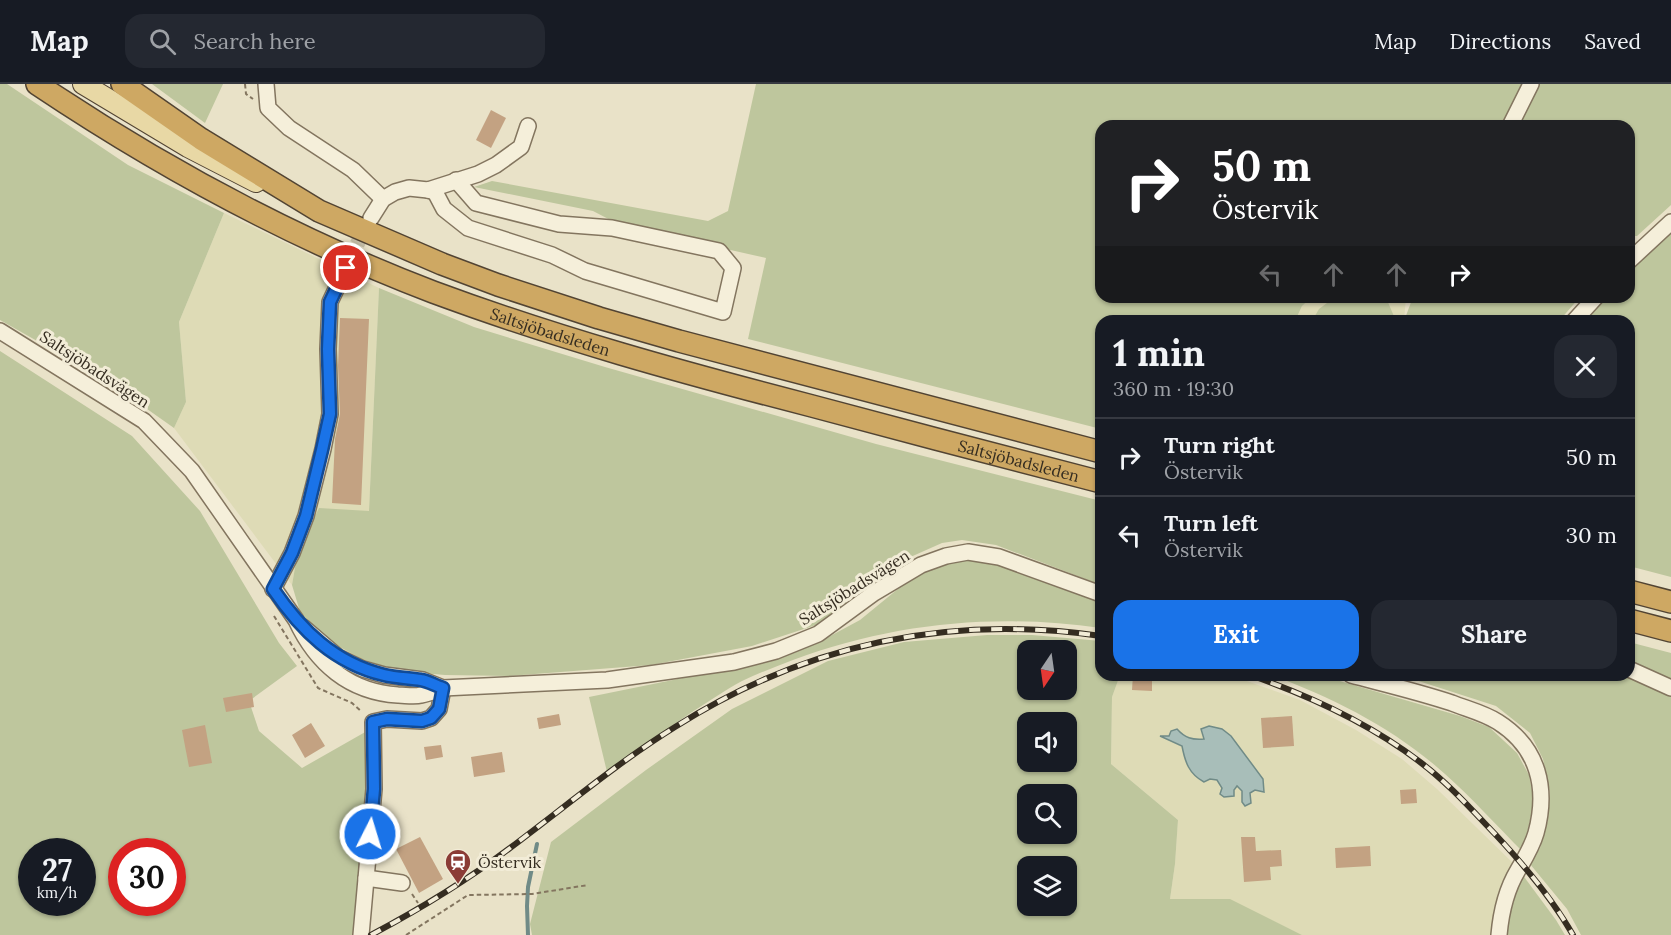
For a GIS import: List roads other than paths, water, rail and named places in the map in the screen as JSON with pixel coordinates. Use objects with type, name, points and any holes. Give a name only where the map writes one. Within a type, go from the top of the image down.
[{"type":"highway","name":"Saltsjöbadsleden","points":[[38,84],[130,143],[234,201],[340,252],[431,291],[584,344],[675,370],[1095,480]]},
{"type":"highway","points":[[122,84],[236,162],[319,211]]},
{"type":"highway","name":"Saltsjöbadsleden","points":[[319,211],[442,264],[521,294],[599,318],[1095,450]]},
{"type":"highway","points":[[1635,593],[1671,602]]},
{"type":"highway","points":[[1635,622],[1671,632]]},
{"type":"main road","name":"Saltsjöbadsleden","points":[[83,84],[232,171],[319,211]]},
{"type":"street","points":[[266,84],[268,108],[289,128],[353,170],[383,199]]},
{"type":"street","points":[[1513,120],[1531,84]]},
{"type":"street","points":[[428,190],[478,174],[504,159],[521,147],[528,126]]},
{"type":"street","points":[[370,218],[383,199],[395,192],[410,188],[428,190],[435,192],[444,209],[468,228],[552,255],[585,271],[723,312],[733,268],[719,251],[612,228],[559,224],[476,203],[456,180]]},
{"type":"street","points":[[1635,251],[1671,222]]},
{"type":"street","points":[[273,589],[292,553],[306,516],[322,450],[330,414],[328,349],[330,302],[346,268]]},
{"type":"street","points":[[1580,315],[1590,303]]},
{"type":"street","name":"Saltsjöbadsvägen","points":[[0,331],[144,421],[192,471],[296,621],[338,657],[363,669],[384,675],[423,680],[443,688],[607,680],[724,664],[776,651],[818,634],[874,593],[921,565],[946,556],[968,552],[999,557],[1095,592]]},
{"type":"street","points":[[1635,672],[1671,688]]},
{"type":"street","points":[[1376,681],[1477,712],[1510,730],[1529,751],[1542,794],[1540,812],[1528,855],[1517,871],[1504,902],[1499,935]]},
{"type":"street","points":[[361,935],[374,789],[373,722],[387,719],[422,721],[431,718],[439,709],[443,688]]},
{"type":"street","points":[[366,878],[402,883]]},
{"type":"water","points":[[1209,726],[1222,729],[1231,736],[1263,779],[1264,792],[1255,790],[1250,793],[1251,803],[1245,806],[1242,802],[1242,791],[1237,786],[1234,796],[1224,797],[1220,794],[1222,788],[1217,780],[1210,779],[1204,782],[1191,771],[1182,746],[1160,736],[1169,736],[1171,731],[1177,729],[1189,738],[1204,739],[1201,729]]},
{"type":"waterway","points":[[528,935],[528,887],[537,844]]},
{"type":"tunnel","points":[[347,265],[368,222]]},
{"type":"railway","points":[[371,935],[425,905],[477,872],[612,770],[675,727],[725,698],[775,675],[827,656],[880,642],[934,633],[988,629],[1044,630],[1095,635]]},
{"type":"railway","points":[[1266,681],[1317,701],[1360,723],[1401,748],[1430,770],[1459,796],[1516,858],[1547,895],[1573,935]]},
{"type":"place","name":"Östervik","points":[[458,885]]}]
